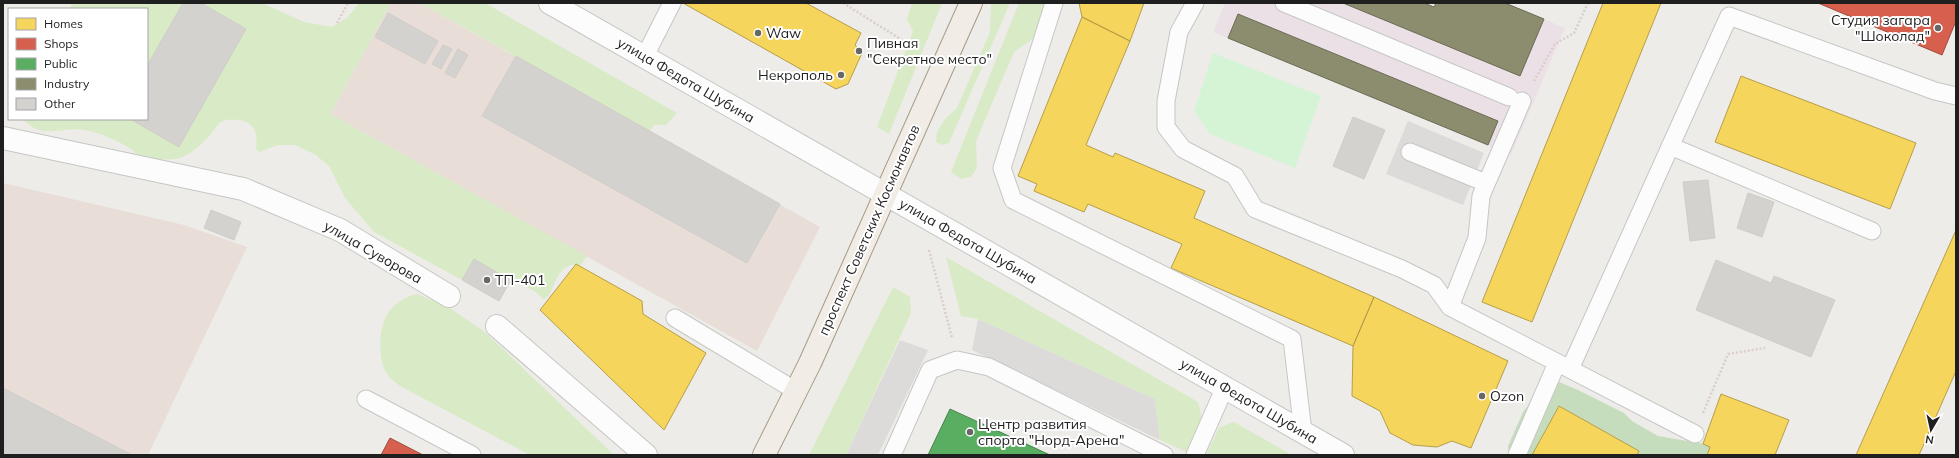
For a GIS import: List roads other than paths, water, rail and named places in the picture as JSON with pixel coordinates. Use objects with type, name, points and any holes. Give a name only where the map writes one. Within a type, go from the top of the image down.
[{"type":"main road","name":"проспект Советских Космонавтов","points":[[764,455],[810,363],[884,193],[971,3]]},
{"type":"street","name":"улица Федота Шубина","points":[[550,3],[1343,455]]},
{"type":"street","name":"улица Суворова","points":[[3,138],[243,189],[340,230],[449,296]]},
{"type":"street","points":[[497,326],[646,455]]},
{"type":"lane","points":[[645,56],[672,3]]},
{"type":"lane","points":[[1054,3],[1002,168],[1013,200],[1292,339],[1303,432]]},
{"type":"lane","points":[[1195,3],[1179,32],[1166,102],[1166,127],[1183,149],[1236,176],[1254,209],[1402,268],[1434,285],[1450,307],[1695,434]]},
{"type":"lane","points":[[1284,3],[1515,99],[1481,196],[1477,238],[1450,307]]},
{"type":"lane","points":[[1517,455],[1563,366],[1670,146],[1729,16],[1935,91],[1956,96]]},
{"type":"lane","points":[[1670,146],[1872,231]]},
{"type":"lane","points":[[1410,152],[1486,183]]},
{"type":"lane","points":[[675,318],[796,391]]},
{"type":"lane","points":[[892,455],[930,370],[957,360],[989,367],[1164,455]]},
{"type":"lane","points":[[1195,455],[1225,388]]},
{"type":"lane","points":[[366,399],[472,455]]},
{"type":"place","name":"Студия загара \"Шоколад\"","points":[[1938,28]]},
{"type":"place","name":"Waw","points":[[758,33]]},
{"type":"place","name":"Пивная \"Секретное место\"","points":[[859,51]]},
{"type":"place","name":"Некрополь","points":[[841,75]]},
{"type":"place","name":"ТП-401","points":[[487,280]]},
{"type":"place","name":"Ozon","points":[[1482,396]]},
{"type":"place","name":"Центр развития спорта \"Норд-Арена\"","points":[[970,432]]}]
